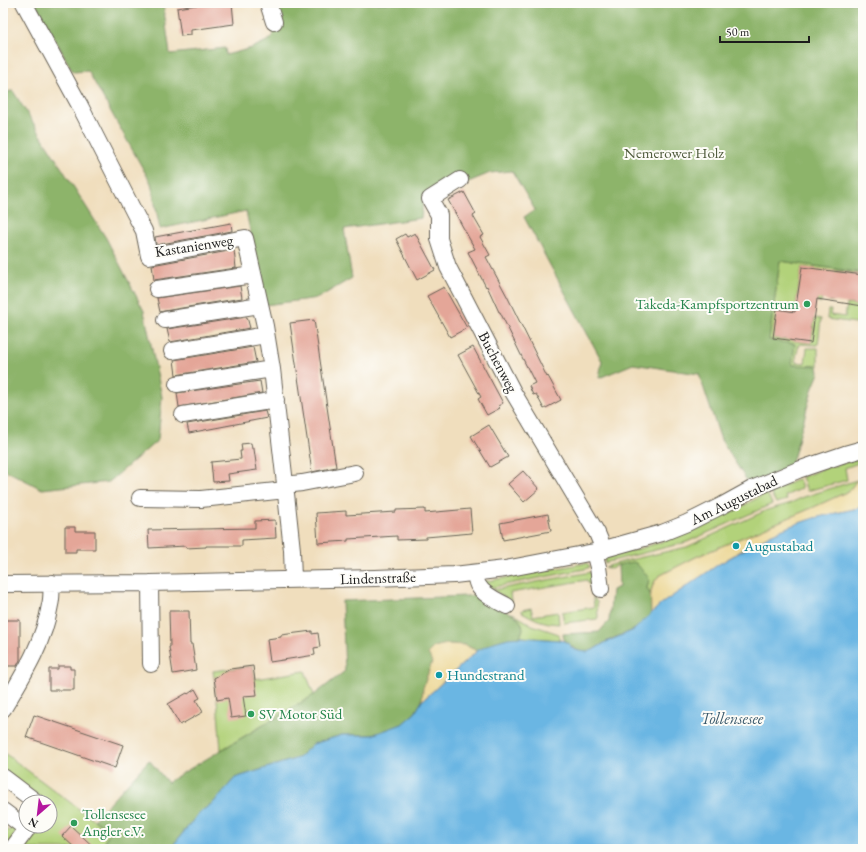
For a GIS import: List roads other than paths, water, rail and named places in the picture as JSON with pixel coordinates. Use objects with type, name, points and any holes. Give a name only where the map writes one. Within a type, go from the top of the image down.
[{"type":"street","name":"Kastanienweg","points":[[24,3],[79,104],[144,231],[149,256],[245,238],[266,331],[272,369],[286,487],[292,550],[293,580]]},
{"type":"street","points":[[268,3],[274,22]]},
{"type":"street","name":"Buchenweg","points":[[460,180],[430,198],[440,215],[439,239],[448,267],[512,392],[597,533],[599,551],[598,567],[601,588]]},
{"type":"street","points":[[157,289],[253,275]]},
{"type":"street","points":[[165,320],[260,304]]},
{"type":"street","points":[[172,351],[266,331]]},
{"type":"street","points":[[177,384],[272,369]]},
{"type":"street","points":[[183,415],[276,400]]},
{"type":"street","name":"Am Augustabad","points":[[599,551],[662,533],[687,523],[752,489],[798,470],[845,454],[863,450]]},
{"type":"street","points":[[140,498],[201,499],[286,487],[355,473]]},
{"type":"street","name":"Lindenstraße","points":[[3,584],[150,583],[454,575],[512,567],[599,551]]},
{"type":"street","points":[[475,573],[478,585],[482,591],[507,606]]},
{"type":"street","points":[[3,709],[22,678],[44,631],[51,604],[52,583]]},
{"type":"street","points":[[150,583],[151,664]]},
{"type":"street","points":[[3,777],[25,794]]},
{"type":"street","points":[[3,811],[18,821]]},
{"type":"street","points":[[12,849],[24,834]]},
{"type":"water","name":"Tollensesee","points":[[863,507],[863,849],[170,849],[199,813],[214,802],[235,778],[298,758],[313,744],[342,735],[372,735],[402,724],[415,713],[422,701],[477,651],[494,642],[508,638],[520,637],[559,640],[564,641],[573,649],[579,651],[587,652],[593,650],[606,642],[634,630],[661,604],[719,564],[770,535],[814,518]]},
{"type":"place","name":"Takeda-Kampfsportzentrum","points":[[807,304]]},
{"type":"place","name":"Augustabad","points":[[736,546]]},
{"type":"place","name":"Hundestrand","points":[[439,675]]},
{"type":"place","name":"SV Motor Süd","points":[[251,714]]},
{"type":"place","name":"Tollensesee Angler e.V.","points":[[74,823]]},
{"type":"park label","name":"Nemerower Holz","points":[[674,153]]}]
